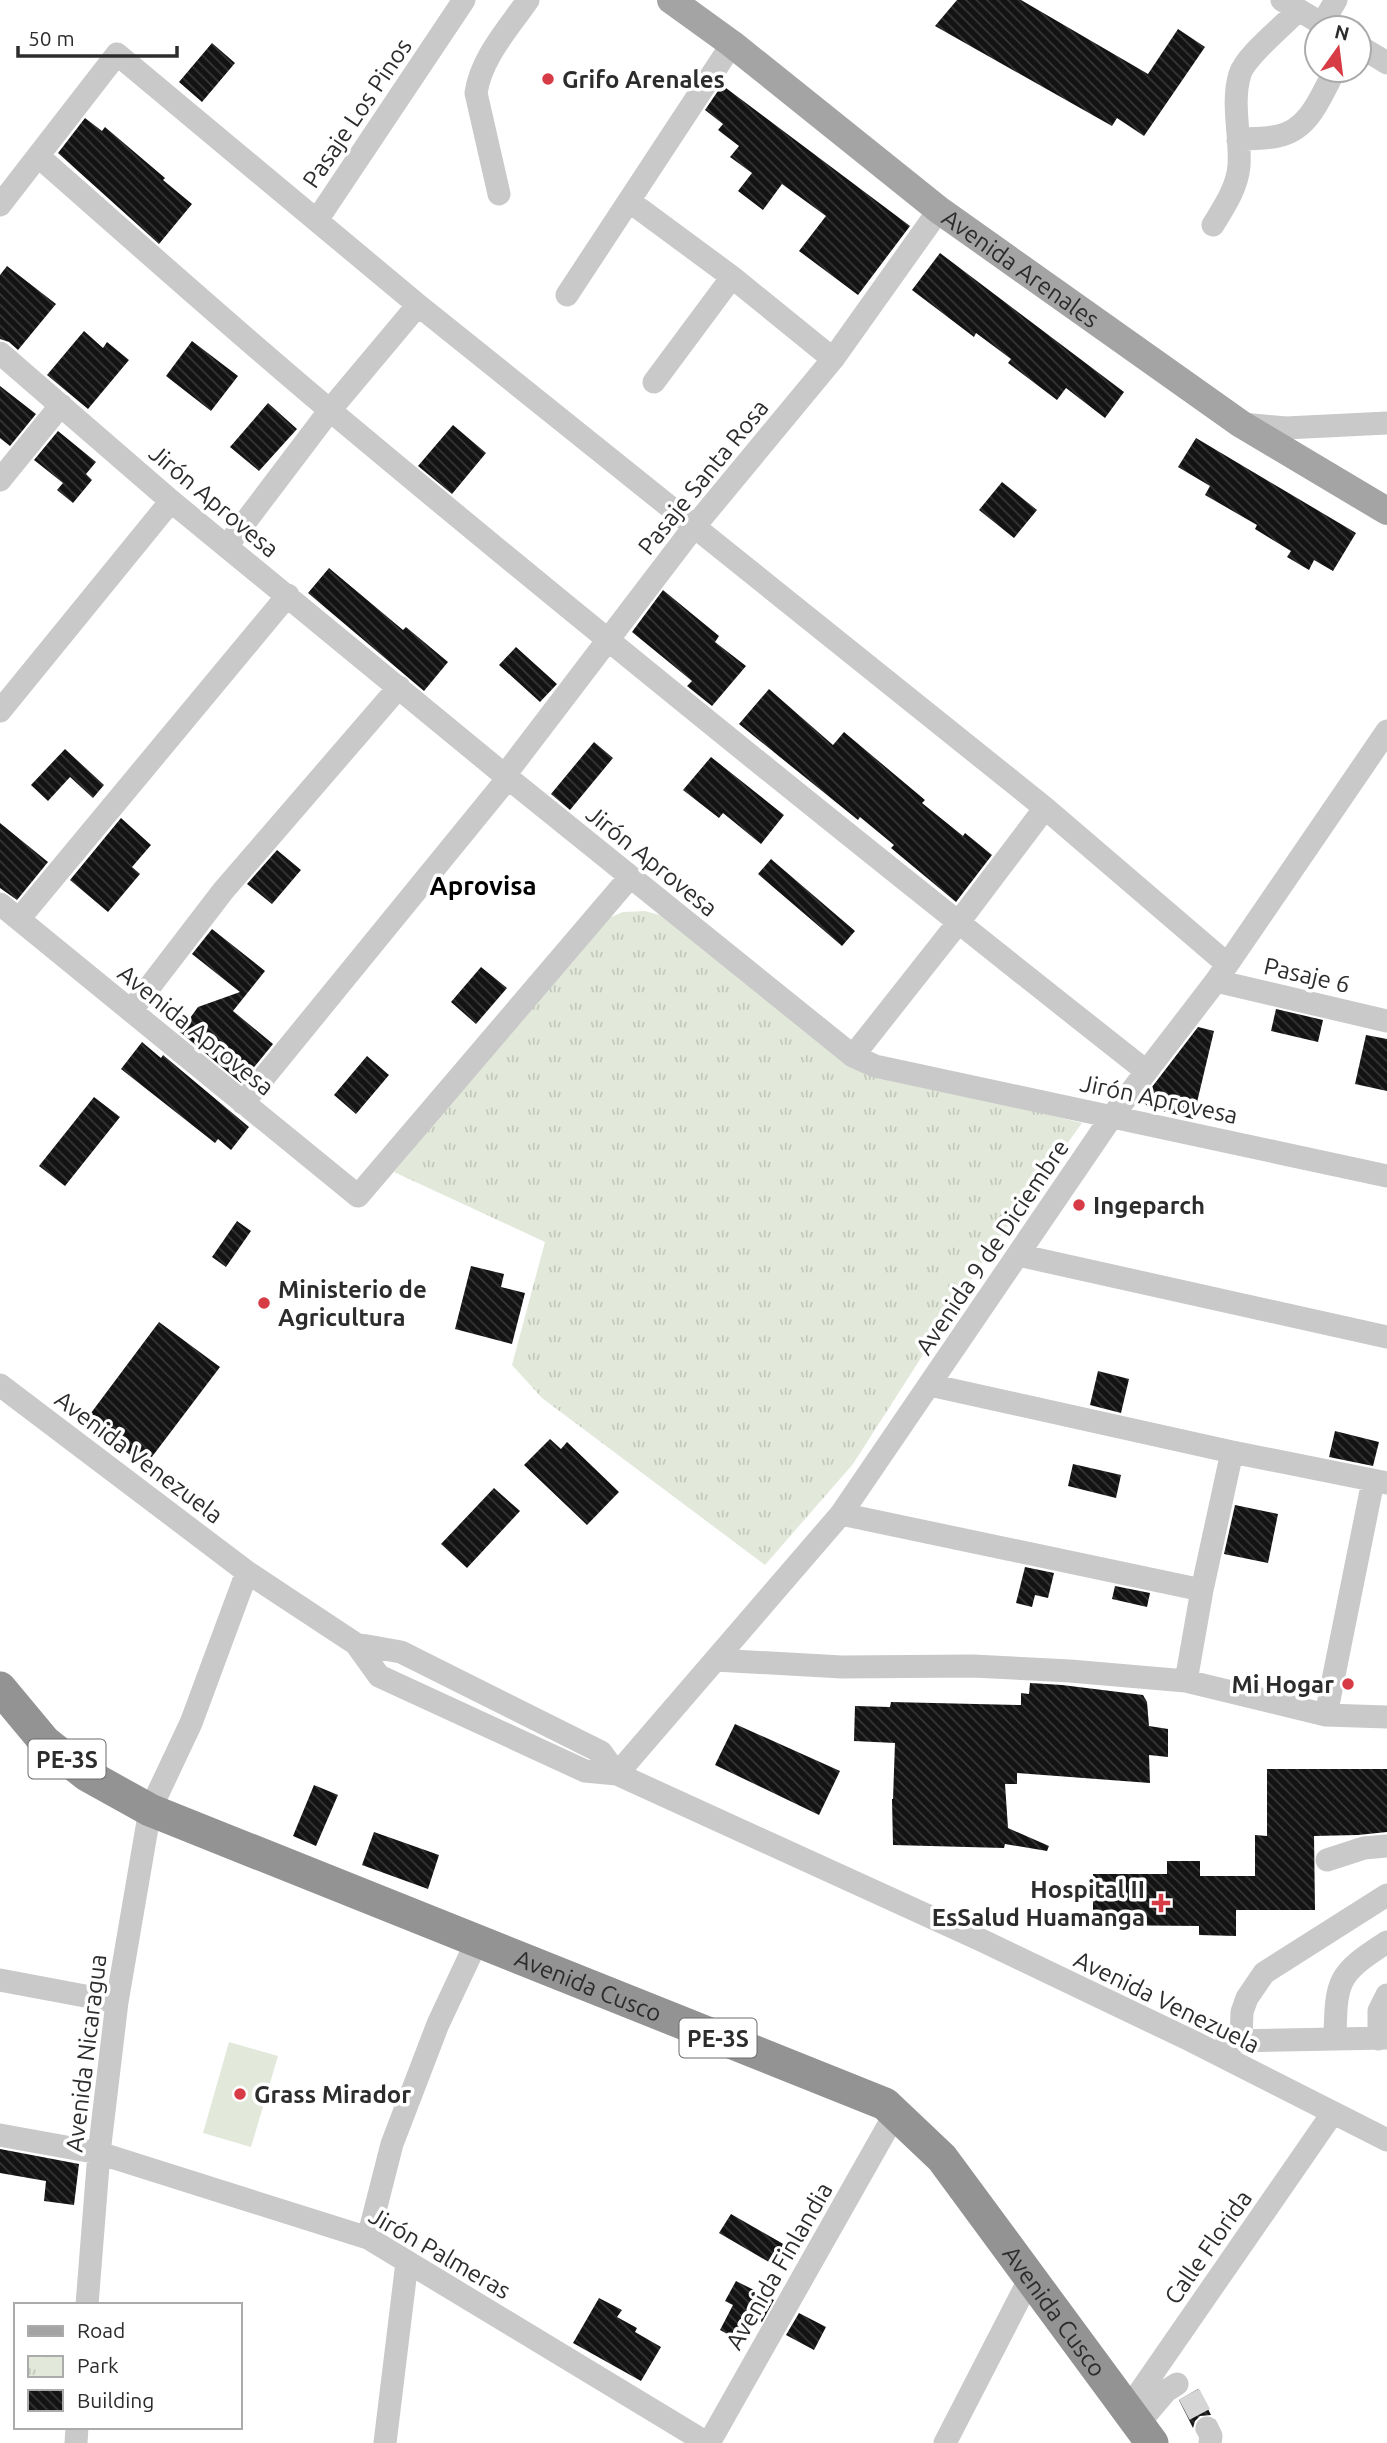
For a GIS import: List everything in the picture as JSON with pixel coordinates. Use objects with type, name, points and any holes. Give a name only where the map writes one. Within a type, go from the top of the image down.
[{"type":"highway","name":"Avenida Cusco","points":[[0,1688],[45,1742],[87,1775],[150,1810],[885,2104],[942,2158],[1139,2425]]},
{"type":"main road","name":"Avenida Arenales","points":[[670,0],[732,44],[939,210],[1241,424],[1387,512]]},
{"type":"street","name":"Pasaje Los Pinos","points":[[317,220],[464,0]]},
{"type":"street","points":[[499,194],[475,93],[483,66],[528,0]]},
{"type":"street","points":[[1213,225],[1230,198],[1239,169],[1237,91],[1240,71],[1290,5]]},
{"type":"street","points":[[567,295],[732,44]]},
{"type":"street","points":[[0,205],[117,54],[418,305],[1045,808],[1221,972]]},
{"type":"street","points":[[1238,139],[1281,136],[1302,124],[1311,114],[1327,84]]},
{"type":"street","points":[[38,156],[330,410],[607,639],[1146,1071]]},
{"type":"street","points":[[629,201],[732,277],[833,359]]},
{"type":"street","name":"Pasaje Santa Rosa","points":[[243,1102],[506,777],[607,639],[694,527],[833,359],[939,210]]},
{"type":"street","points":[[654,383],[732,277]]},
{"type":"street","points":[[227,546],[330,410],[418,305]]},
{"type":"street","name":"Jirón Aprovesa","points":[[0,353],[171,501],[506,777],[853,1056],[875,1066],[1387,1176]]},
{"type":"street","points":[[0,481],[61,405]]},
{"type":"street","points":[[1241,424],[1286,428],[1387,424]]},
{"type":"street","points":[[0,711],[171,501]]},
{"type":"street","points":[[19,919],[288,595]]},
{"type":"street","points":[[131,1011],[223,891],[399,687]]},
{"type":"street","name":"Avenida 9 de Diciembre","points":[[617,1774],[841,1514],[1113,1115],[1287,880],[1387,731]]},
{"type":"street","points":[[853,1056],[1045,808]]},
{"type":"street","name":"Avenida Aprovesa","points":[[0,904],[358,1196],[630,877]]},
{"type":"street","name":"Pasaje 6","points":[[1221,972],[1387,1021]]},
{"type":"street","points":[[1018,1255],[1387,1337]]},
{"type":"street","name":"Avenida Venezuela","points":[[0,1385],[247,1572],[356,1644],[379,1676],[585,1771],[617,1774],[981,1940],[1387,2140]]},
{"type":"street","points":[[930,1385],[1380,1482],[1326,1715]]},
{"type":"street","points":[[1186,1681],[1202,1590],[1232,1452]]},
{"type":"street","points":[[841,1514],[1202,1590]]},
{"type":"street","points":[[150,1810],[191,1723],[247,1572]]},
{"type":"street","points":[[715,1660],[842,1667],[972,1666],[1070,1671],[1186,1681],[1326,1715],[1387,1717]]},
{"type":"street","name":"Avenida Nicaragua","points":[[87,2303],[99,2153],[117,2002],[150,1810]]},
{"type":"street","points":[[1327,1860],[1364,1848],[1387,1846]]},
{"type":"street","points":[[1241,2041],[1242,2012],[1254,1985],[1264,1973],[1387,1895]]},
{"type":"street","points":[[368,2238],[392,2144],[438,2024],[477,1941]]},
{"type":"street","points":[[1335,2039],[1336,1996],[1342,1979],[1356,1962],[1387,1942]]},
{"type":"street","points":[[0,1980],[117,2002]]},
{"type":"street","points":[[1192,2042],[1383,2038],[1379,2011],[1387,1995]]},
{"type":"street","name":"Avenida Finlandia","points":[[708,2443],[895,2114]]},
{"type":"street","name":"Calle Florida","points":[[1139,2425],[1155,2371],[1332,2114]]},
{"type":"street","name":"Jirón Palmeras","points":[[0,2135],[99,2153],[368,2238],[708,2443]]},
{"type":"street","points":[[385,2443],[407,2262]]},
{"type":"street","points":[[945,2443],[1030,2278]]},
{"type":"street","points":[[1139,2425],[1166,2391],[1183,2389],[1155,2371]]},
{"type":"green space","points":[[645,911],[663,916],[847,1063],[1082,1123],[987,1255],[853,1464],[765,1565],[542,1398],[512,1365],[545,1242],[394,1172],[601,921],[623,912]]},
{"type":"green space","name":"Grass Mirador","points":[[229,2042],[278,2056],[251,2147],[203,2133]]},
{"type":"building","points":[[957,0],[1021,0],[1148,74],[1178,29],[1205,47],[1144,136],[1117,118],[1112,126],[935,26]]},
{"type":"building","points":[[212,43],[235,63],[202,102],[179,82]]},
{"type":"building","points":[[722,85],[910,226],[858,295],[799,251],[826,216],[782,184],[763,210],[738,191],[752,173],[730,157],[739,146],[718,130],[723,124],[705,110]]},
{"type":"building","points":[[85,118],[102,131],[105,127],[192,204],[159,244],[58,153]]},
{"type":"building","points":[[940,253],[1124,392],[1105,418],[1066,388],[1057,400],[1008,363],[1011,359],[976,333],[974,337],[912,290]]},
{"type":"building","points":[[7,266],[56,304],[18,350],[9,342],[0,339],[0,275]]},
{"type":"building","points":[[84,331],[103,348],[107,342],[129,360],[88,409],[47,375]]},
{"type":"building","points":[[192,341],[238,376],[211,411],[166,376]]},
{"type":"building","points":[[0,386],[36,414],[10,446],[0,438]]},
{"type":"building","points":[[268,403],[297,429],[259,471],[230,447]]},
{"type":"building","points":[[453,425],[486,453],[452,494],[418,466]]},
{"type":"building","points":[[58,431],[96,462],[86,474],[92,480],[73,503],[57,490],[63,483],[34,460]]},
{"type":"building","points":[[1196,438],[1356,533],[1333,571],[1314,560],[1309,570],[1287,557],[1291,551],[1255,529],[1257,525],[1205,495],[1210,486],[1178,467]]},
{"type":"building","points":[[1002,482],[1037,510],[1014,538],[979,510]]},
{"type":"building","points":[[329,568],[403,630],[406,627],[448,662],[424,691],[308,593]]},
{"type":"building","points":[[663,590],[719,636],[715,642],[746,666],[712,706],[687,686],[692,681],[632,632]]},
{"type":"building","points":[[516,647],[557,684],[540,702],[499,665]]},
{"type":"building","points":[[769,689],[833,745],[844,732],[925,800],[922,803],[992,855],[956,902],[891,848],[894,845],[860,817],[858,820],[739,724]]},
{"type":"building","points":[[594,742],[613,758],[570,810],[551,794]]},
{"type":"building","points":[[65,749],[104,785],[93,798],[70,777],[48,801],[31,785]]},
{"type":"building","points":[[711,757],[784,815],[761,844],[723,813],[719,818],[683,790]]},
{"type":"building","points":[[121,818],[151,845],[132,867],[140,874],[108,912],[70,880]]},
{"type":"building","points":[[0,823],[48,862],[17,900],[0,888]]},
{"type":"building","points":[[277,850],[301,870],[272,904],[247,884]]},
{"type":"building","points":[[771,859],[855,931],[842,946],[758,874]]},
{"type":"building","points":[[212,929],[265,971],[233,1011],[273,1044],[241,1083],[180,1032],[198,1007],[240,992],[192,954]]},
{"type":"building","points":[[481,967],[507,988],[476,1024],[451,1002]]},
{"type":"building","points":[[1276,1009],[1323,1020],[1318,1042],[1271,1031]]},
{"type":"building","points":[[1198,1027],[1214,1031],[1193,1119],[1148,1107],[1142,1100]]},
{"type":"building","points":[[1366,1035],[1387,1039],[1387,1091],[1355,1084]]},
{"type":"building","points":[[142,1042],[161,1058],[163,1055],[249,1127],[231,1150],[218,1139],[215,1143],[121,1069]]},
{"type":"building","points":[[367,1056],[389,1075],[356,1114],[334,1095]]},
{"type":"building","points":[[94,1097],[120,1117],[65,1186],[39,1166]]},
{"type":"building","points":[[237,1221],[251,1231],[226,1267],[212,1257]]},
{"type":"building","points":[[471,1266],[504,1274],[501,1287],[525,1293],[512,1344],[455,1329]]},
{"type":"building","points":[[159,1322],[220,1367],[145,1466],[85,1421]]},
{"type":"building","points":[[1098,1371],[1129,1379],[1121,1413],[1090,1405]]},
{"type":"building","points":[[1335,1431],[1379,1442],[1373,1466],[1329,1457]]},
{"type":"building","points":[[550,1439],[561,1449],[567,1442],[619,1492],[587,1525],[524,1465]]},
{"type":"building","points":[[1073,1464],[1121,1475],[1116,1498],[1068,1486]]},
{"type":"building","points":[[494,1488],[520,1511],[467,1568],[441,1544]]},
{"type":"building","points":[[1235,1505],[1278,1514],[1268,1563],[1224,1554]]},
{"type":"building","points":[[1025,1567],[1054,1573],[1048,1598],[1035,1595],[1032,1607],[1016,1603]]},
{"type":"building","points":[[1115,1586],[1150,1593],[1147,1607],[1112,1599]]},
{"type":"building","points":[[1030,1683],[1143,1695],[1147,1702],[1149,1726],[1168,1729],[1168,1757],[1149,1755],[1150,1783],[1017,1773],[1017,1784],[1005,1784],[1008,1828],[1049,1846],[1047,1851],[1005,1844],[1004,1848],[893,1845],[895,1743],[854,1741],[855,1706],[890,1707],[891,1702],[1021,1705],[1021,1693],[1029,1694]]},
{"type":"building","points":[[735,1724],[840,1771],[819,1815],[715,1765]]},
{"type":"building","points":[[1267,1769],[1387,1769],[1387,1832],[1314,1836],[1315,1910],[1236,1910],[1236,1936],[1199,1935],[1199,1926],[1093,1925],[1093,1874],[1167,1874],[1167,1861],[1200,1861],[1200,1876],[1255,1876],[1255,1835],[1267,1836]]},
{"type":"building","points":[[314,1785],[338,1795],[316,1846],[293,1836]]},
{"type":"building","points":[[374,1832],[439,1855],[428,1889],[362,1865]]},
{"type":"building","points":[[0,2149],[79,2164],[74,2205],[44,2201],[46,2181],[0,2173]]},
{"type":"building","points":[[731,2214],[792,2249],[781,2269],[719,2233]]},
{"type":"building","points":[[736,2281],[774,2300],[762,2322],[757,2319],[744,2343],[720,2330],[733,2305],[725,2301]]},
{"type":"building","points":[[599,2298],[622,2310],[617,2317],[637,2328],[635,2332],[661,2347],[641,2381],[573,2343]]},
{"type":"building","points":[[799,2313],[826,2327],[814,2350],[786,2335]]},
{"type":"building","points":[[1198,2389],[1211,2415],[1200,2416],[1193,2428],[1179,2400]]},
{"type":"tunnel","points":[[1189,2394],[1207,2428]]},
{"type":"place","name":"Grifo Arenales","points":[[548,79]]},
{"type":"place","name":"Ingeparch","points":[[1079,1205]]},
{"type":"place","name":"Ministerio de Agricultura","points":[[264,1303]]},
{"type":"place","name":"Mi Hogar","points":[[1348,1684]]},
{"type":"place","name":"Hospital II EsSalud Huamanga","points":[[1161,1903]]},
{"type":"place","name":"Grass Mirador","points":[[240,2094]]},
{"type":"district","name":"Aprovisa","points":[[483,885]]}]
